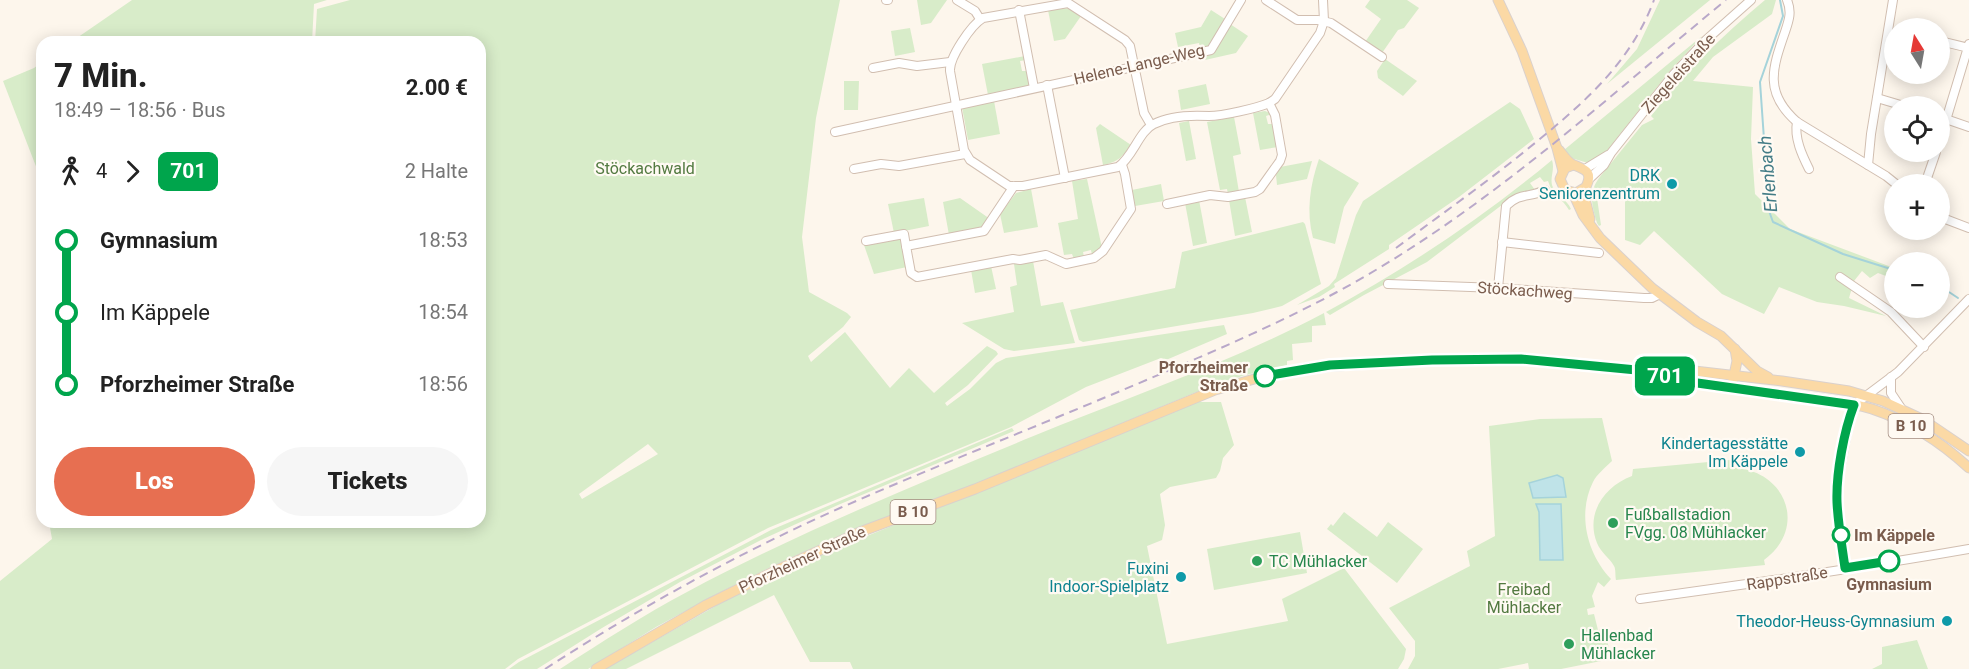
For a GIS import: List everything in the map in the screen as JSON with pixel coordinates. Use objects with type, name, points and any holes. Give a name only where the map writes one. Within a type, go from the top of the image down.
[{"type":"main road","points":[[1498,0],[1522,51],[1557,148],[1563,171],[1560,179],[1563,187],[1573,193],[1583,215],[1600,238],[1660,294],[1696,322],[1721,336],[1757,371],[1782,381]]},
{"type":"main road","points":[[1557,148],[1573,165]]},
{"type":"main road","points":[[1563,171],[1573,165],[1582,166],[1585,169],[1589,179],[1583,190],[1592,227]]},
{"type":"main road","points":[[1573,193],[1583,190]]},
{"type":"main road","points":[[1732,388],[1737,361],[1735,348]]},
{"type":"main road","name":"Pforzheimer Straße","points":[[596,669],[697,610],[860,532],[1014,473],[1188,400],[1243,382],[1289,371],[1330,365],[1432,360],[1539,360],[1647,371],[1677,369],[1734,375],[1833,388],[1866,395],[1902,409],[1934,426],[1969,451]]},
{"type":"main road","name":"Pforzheimer Straße","points":[[1647,371],[1676,380],[1854,405],[1895,418],[1912,427],[1943,446],[1969,468]]},
{"type":"street","points":[[957,0],[975,12],[980,19]]},
{"type":"street","points":[[1023,0],[1022,10],[1034,88]]},
{"type":"street","name":"Helene-Lange-Weg","points":[[835,132],[1210,50],[1241,0]]},
{"type":"street","points":[[1266,0],[1297,20],[1324,21],[1338,26],[1382,57]]},
{"type":"street","points":[[1151,125],[1144,113],[1131,50],[1125,40],[1072,4],[1064,2],[980,19],[950,63],[965,154],[970,160],[1005,184],[1014,186],[1065,178],[1122,165],[1151,125],[1196,115],[1213,116],[1269,103],[1275,99],[1316,39],[1324,21],[1323,0]]},
{"type":"street","name":"Ziegeleistraße","points":[[1589,179],[1604,165],[1611,153],[1684,63],[1751,0]]},
{"type":"street","points":[[1787,0],[1791,16],[1776,59],[1773,81],[1778,101],[1797,122],[1884,176]]},
{"type":"street","points":[[1892,18],[1893,0]]},
{"type":"street","points":[[1950,43],[1969,47],[1950,99]]},
{"type":"street","points":[[873,68],[899,63],[917,66],[950,63]]},
{"type":"street","points":[[1868,165],[1871,134],[1884,67]]},
{"type":"street","points":[[1047,85],[1065,178]]},
{"type":"street","points":[[1877,98],[1884,100]]},
{"type":"street","points":[[1167,204],[1210,195],[1228,197],[1253,193],[1260,189],[1282,155],[1275,115],[1269,103]]},
{"type":"street","points":[[1950,120],[1969,127]]},
{"type":"street","points":[[1797,122],[1797,140],[1809,169]]},
{"type":"street","name":"Ziegeleistraße","points":[[1585,169],[1611,153]]},
{"type":"street","points":[[854,169],[881,165],[899,166],[965,154]]},
{"type":"street","points":[[866,241],[904,234],[911,273],[917,277],[1046,255],[1066,264],[1094,258],[1103,251],[1131,209],[1122,165]]},
{"type":"street","points":[[906,246],[984,231],[1014,186]]},
{"type":"street","points":[[1498,288],[1506,206],[1515,197],[1537,194],[1545,190]]},
{"type":"street","points":[[1950,221],[1969,228]]},
{"type":"street","points":[[1502,242],[1599,253]]},
{"type":"street","points":[[1840,277],[1891,312],[1924,347]]},
{"type":"street","name":"Stöckachweg","points":[[1388,284],[1498,288],[1644,298],[1652,298],[1660,294]]},
{"type":"street","points":[[1845,568],[1837,486],[1854,405],[1892,377],[1969,299]]},
{"type":"street","points":[[1892,377],[1891,393],[1902,409]]},
{"type":"street","name":"Rappstraße","points":[[1640,598],[1805,577],[1845,568],[1969,549]]},
{"type":"green space","points":[[132,0],[327,0],[314,4],[312,36],[80,36]]},
{"type":"green space","name":"Stöckachwald","points":[[350,0],[840,0],[816,118],[802,237],[809,292],[851,317],[843,327],[808,356],[811,362],[845,332],[890,388],[909,368],[934,393],[987,346],[996,351],[998,354],[968,385],[945,403],[947,406],[970,389],[996,363],[1006,358],[1224,325],[1227,334],[1166,360],[1161,358],[1086,387],[1011,427],[768,528],[518,659],[505,669],[0,669],[0,581],[52,539],[50,528],[486,528],[486,36],[315,36],[317,9]],"holes":[[[648,444],[658,454],[582,499],[579,494]]]},
{"type":"green space","points":[[917,0],[947,0],[931,23],[921,25]]},
{"type":"green space","points":[[1370,0],[1407,0],[1419,8],[1404,28],[1398,30],[1382,53],[1365,42],[1381,19],[1365,7]]},
{"type":"green space","points":[[1660,0],[1710,0],[1607,84],[1637,49]]},
{"type":"green space","points":[[1765,0],[1776,0],[1772,14],[1713,57],[1693,81],[1753,87],[1751,139],[1755,194],[1790,229],[1884,264],[1884,275],[1878,273],[1870,278],[1862,271],[1854,281],[1849,298],[1884,316],[1817,302],[1779,287],[1764,314],[1722,294],[1654,231],[1640,245],[1625,240],[1625,201],[1601,191],[1597,198],[1601,225],[1597,223],[1592,195],[1599,178],[1642,125],[1654,119],[1651,116],[1691,69]]},
{"type":"green space","points":[[1071,9],[1081,16],[1065,39],[1054,41],[1048,10]]},
{"type":"green space","points":[[1211,10],[1225,19],[1208,47],[1200,48],[1199,43],[1178,47],[1175,33],[1201,27]]},
{"type":"green space","points":[[1230,24],[1248,36],[1236,53],[1205,60],[1204,55]]},
{"type":"green space","points":[[910,28],[915,52],[895,56],[891,31]]},
{"type":"green space","points":[[1702,36],[1669,72],[1605,153],[1588,163],[1571,158],[1564,150]]},
{"type":"green space","points":[[1025,56],[1026,60],[1020,61],[1022,71],[1028,71],[1030,86],[988,95],[982,64]]},
{"type":"green space","points":[[1385,59],[1417,81],[1403,96],[1378,78],[1377,71]]},
{"type":"green space","points":[[36,66],[36,166],[3,81]]},
{"type":"green space","points":[[844,81],[859,81],[858,110],[844,110]]},
{"type":"green space","points":[[1206,84],[1210,104],[1181,110],[1178,90]]},
{"type":"green space","points":[[994,101],[1000,134],[968,140],[962,107]]},
{"type":"green space","points":[[1510,102],[1520,109],[1534,139],[1459,197],[1389,245],[1389,249],[1334,284],[1335,287],[1319,297],[1297,305],[1329,286],[1336,278],[1356,215],[1363,201]]},
{"type":"green space","points":[[1265,111],[1272,114],[1266,116],[1268,124],[1273,124],[1278,147],[1260,150],[1253,113]]},
{"type":"green space","points":[[1234,117],[1241,154],[1233,156],[1239,192],[1228,194],[1227,189],[1220,190],[1207,122]]},
{"type":"green space","points":[[1189,121],[1196,159],[1186,161],[1179,123]]},
{"type":"green space","points":[[1100,124],[1131,145],[1119,158],[1103,165],[1096,128]]},
{"type":"green space","points":[[1319,159],[1359,183],[1344,207],[1335,244],[1313,238],[1311,228],[1310,198]]},
{"type":"green space","points":[[1552,160],[1552,185],[1571,209],[1569,210],[1555,193],[1548,181],[1544,182],[1540,177],[1530,183],[1535,190],[1515,195],[1427,262],[1330,315],[1326,312],[1443,242]]},
{"type":"green space","points":[[1312,161],[1307,179],[1277,185],[1276,175],[1280,167]]},
{"type":"green space","points":[[1087,179],[1102,248],[1092,255],[1091,250],[1083,252],[1084,257],[1074,259],[1072,254],[1064,255],[1058,223],[1078,219],[1072,181]]},
{"type":"green space","points":[[1161,184],[1164,201],[1135,206],[1132,190]]},
{"type":"green space","points":[[1031,189],[1038,227],[1004,233],[1000,214],[1016,193]]},
{"type":"green space","points":[[1245,197],[1252,232],[1235,236],[1229,200]]},
{"type":"green space","points":[[924,198],[929,226],[894,233],[888,204]]},
{"type":"green space","points":[[960,198],[990,219],[977,229],[949,235],[943,202]]},
{"type":"green space","points":[[1199,200],[1207,243],[1193,246],[1185,203]]},
{"type":"green space","points":[[1303,222],[1321,284],[1282,306],[1083,342],[1079,340],[1070,310],[1175,288],[1182,252]]},
{"type":"green space","points":[[901,238],[907,267],[874,274],[864,245]]},
{"type":"green space","points":[[1033,261],[1041,306],[1063,302],[1075,343],[1014,351],[1004,349],[962,323],[1014,312],[1010,287],[1017,285],[1014,264]]},
{"type":"green space","points":[[991,266],[996,289],[975,293],[971,270]]},
{"type":"green space","points":[[1324,313],[1326,325],[1312,326],[1312,342],[1292,344],[1293,360],[1287,361],[1287,365],[1242,376],[1194,393],[972,486],[863,526],[777,564],[715,595],[656,627],[588,669],[560,669],[671,601],[729,570],[814,530],[1031,437],[1216,364]]},
{"type":"green space","points":[[1198,402],[1221,402],[1234,445],[1223,458],[1216,478],[1170,487],[1160,494],[1165,525],[1162,540],[1147,546],[1167,644],[1288,621],[1282,599],[1344,568],[1406,649],[1404,659],[1398,669],[853,669],[850,662],[810,662],[774,595],[626,669],[605,669],[721,603],[815,557]]},
{"type":"green space","name":"Freibad Mühlacker","points":[[1602,418],[1612,461],[1593,482],[1588,494],[1585,520],[1596,558],[1611,579],[1604,587],[1598,582],[1592,596],[1595,607],[1587,609],[1588,615],[1594,614],[1598,630],[1605,629],[1611,659],[1561,669],[1529,669],[1528,663],[1498,669],[1408,669],[1415,656],[1415,641],[1389,608],[1470,566],[1467,551],[1495,536],[1489,426],[1540,419]]},
{"type":"green space","points":[[1012,428],[1014,431],[761,540],[680,582],[537,669],[509,669],[771,530]]},
{"type":"green space","points":[[1730,460],[1731,468],[1750,471],[1765,478],[1777,488],[1785,502],[1788,516],[1785,532],[1778,547],[1764,560],[1765,565],[1616,580],[1615,567],[1597,543],[1594,532],[1596,511],[1613,486],[1632,476],[1633,469]]},
{"type":"green space","name":"TC Mühlacker","points":[[1344,512],[1377,537],[1388,522],[1423,549],[1397,583],[1327,529],[1331,524],[1333,526]]},
{"type":"green space","name":"TC Mühlacker","points":[[1300,532],[1307,573],[1214,590],[1207,549]]},
{"type":"green space","points":[[1917,640],[1928,669],[1872,669],[1882,664],[1882,647]]},
{"type":"water","points":[[1557,475],[1563,478],[1566,497],[1533,498],[1529,483]]},
{"type":"water","points":[[1536,504],[1561,504],[1563,560],[1540,560],[1539,512]]},
{"type":"waterway","name":"Erlenbach","points":[[1780,0],[1783,16],[1760,82],[1769,211],[1773,222],[1843,254],[1884,267]]},
{"type":"waterway","name":"Erlenbach","points":[[1950,293],[1958,298]]},
{"type":"railway","points":[[1396,248],[1518,157],[1589,96],[1633,43],[1654,0]]},
{"type":"railway","points":[[545,669],[689,583],[764,544],[877,492],[1213,351],[1288,317],[1390,262],[1490,193],[1538,156],[1726,0]]},
{"type":"bus line","name":"701","points":[[1265,376],[1330,365],[1521,359],[1647,371],[1676,380],[1854,405],[1837,486],[1845,568],[1889,561]]},
{"type":"place","name":"DRK Seniorenzentrum","points":[[1672,184]]},
{"type":"place","name":"Pforzheimer Straße","points":[[1265,376]]},
{"type":"place","name":"Kindertagesstätte Im Käppele","points":[[1800,452]]},
{"type":"place","name":"Fußballstadion FVgg. 08 Mühlacker","points":[[1613,523]]},
{"type":"place","name":"Im Käppele","points":[[1841,535]]},
{"type":"place","name":"TC Mühlacker","points":[[1257,561]]},
{"type":"place","name":"Gymnasium","points":[[1889,561]]},
{"type":"place","name":"Fuxini Indoor-Spielplatz","points":[[1181,577]]},
{"type":"place","name":"Theodor-Heuss-Gymnasium","points":[[1947,621]]},
{"type":"place","name":"Hallenbad Mühlacker","points":[[1569,644]]}]
